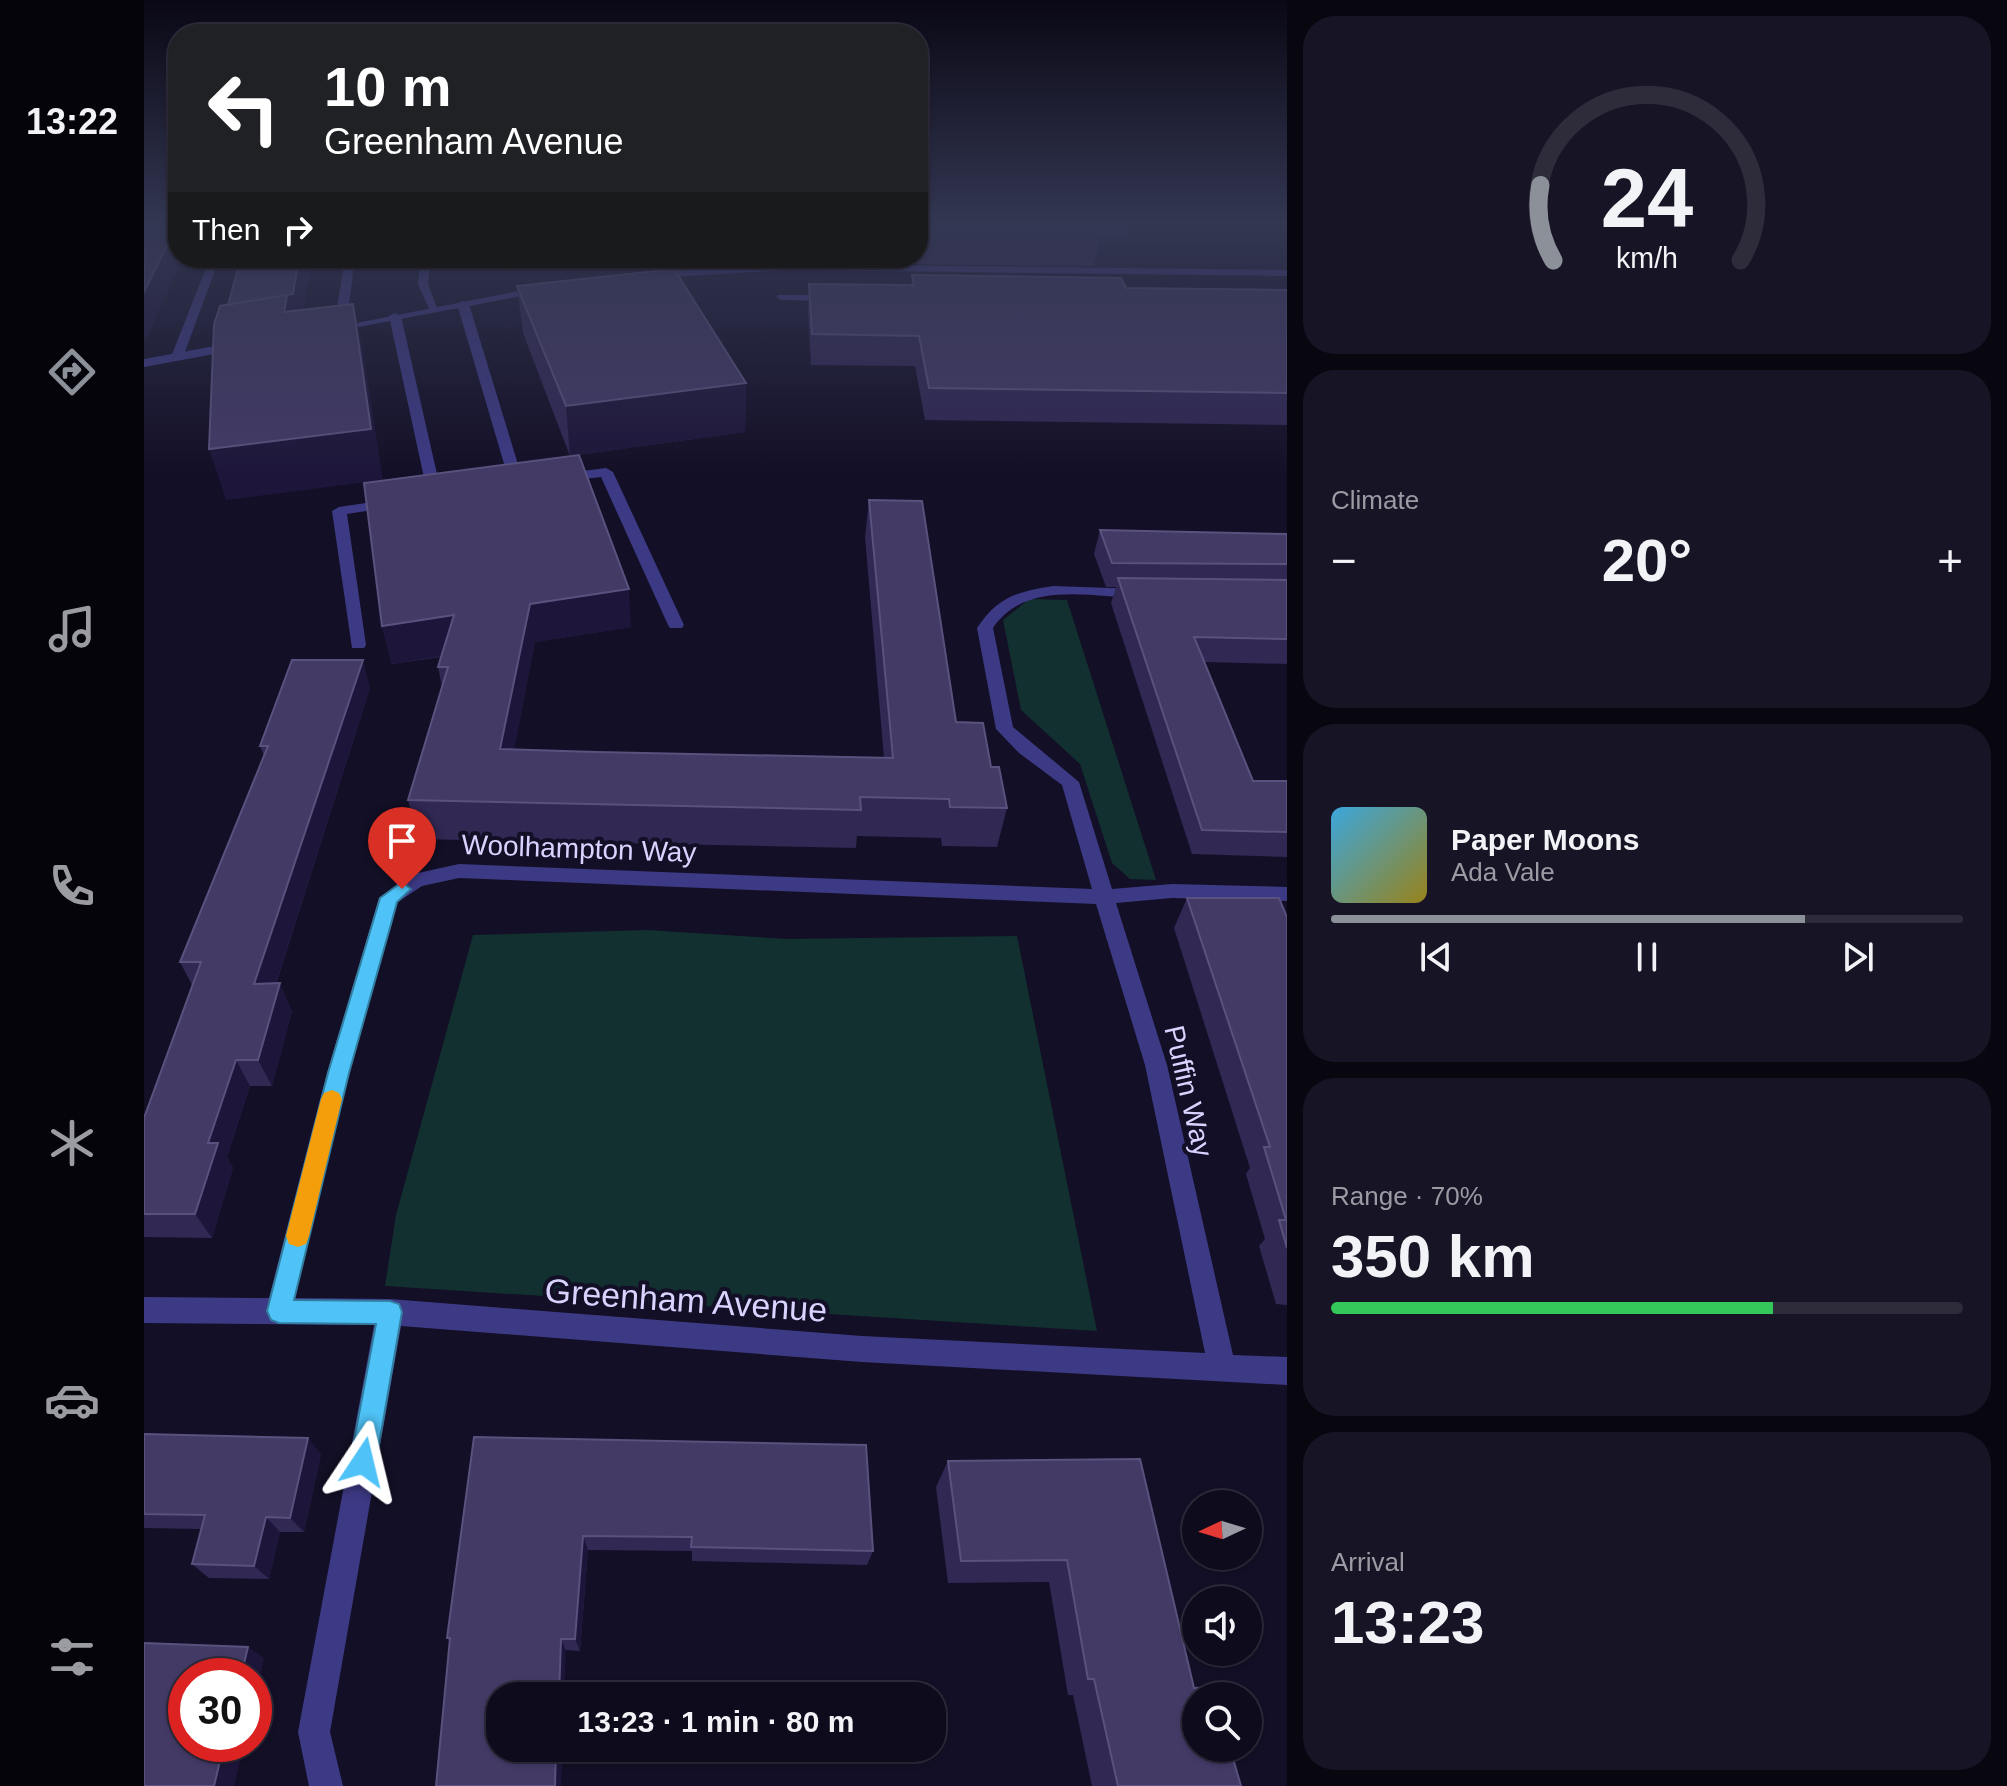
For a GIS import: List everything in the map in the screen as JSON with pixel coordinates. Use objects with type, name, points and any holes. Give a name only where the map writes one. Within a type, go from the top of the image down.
[{"type":"street","points":[[177,357],[196,308]]},
{"type":"street","points":[[340,327],[343,308]]},
{"type":"street","points":[[325,330],[438,308]]},
{"type":"street","points":[[465,308],[525,483],[606,472],[676,625]]},
{"type":"street","points":[[358,645],[339,511],[428,497],[395,316]]},
{"type":"street","points":[[144,363],[251,343]]},
{"type":"street","name":"Puffin Way","points":[[1153,594],[1035,594],[1009,600],[991,612],[985,628],[1005,729],[1025,749],[1070,782],[1156,1065],[1222,1368]]},
{"type":"street","name":"Woolhampton Way","points":[[279,1311],[338,1073],[389,898],[416,880],[459,871],[1104,897]]},
{"type":"street","points":[[1104,897],[1172,891],[1287,894]]},
{"type":"street","name":"Greenham Avenue","points":[[144,1310],[390,1312],[862,1349],[1287,1371]]},
{"type":"street","points":[[326,1786],[314,1732],[390,1312]]},
{"type":"green space","points":[[1029,599],[1067,600],[1156,880],[1130,879],[1112,863],[1080,764],[1021,710],[1003,620]]},
{"type":"green space","points":[[648,930],[787,939],[1017,936],[1097,1331],[385,1286],[396,1215],[473,935]]},
{"type":"building","points":[[219,308],[285,308],[284,312],[354,308],[371,429],[209,449],[214,325]]},
{"type":"building","points":[[526,308],[699,308],[746,383],[566,406]]},
{"type":"building","points":[[810,308],[1287,308],[1287,393],[929,388],[919,336],[812,334]]},
{"type":"building","points":[[579,455],[629,589],[530,604],[500,749],[893,758],[869,500],[922,501],[956,722],[983,723],[991,767],[999,767],[1007,808],[950,807],[949,799],[860,797],[861,810],[408,800],[448,667],[438,667],[454,615],[382,626],[364,483]]},
{"type":"building","points":[[1100,530],[1287,534],[1287,564],[1112,563]]},
{"type":"building","points":[[1118,578],[1287,580],[1287,639],[1194,637],[1253,781],[1287,781],[1287,832],[1202,830]]},
{"type":"building","points":[[292,660],[363,660],[254,984],[280,983],[258,1060],[236,1060],[208,1143],[218,1143],[195,1214],[144,1214],[144,1118],[201,962],[180,962],[268,746],[260,746]]},
{"type":"building","points":[[1187,898],[1279,898],[1287,917],[1287,1248],[1279,1220],[1286,1220],[1264,1147],[1270,1147]]},
{"type":"building","points":[[144,1434],[308,1438],[290,1518],[266,1517],[254,1566],[192,1564],[205,1515],[144,1514]]},
{"type":"building","points":[[474,1437],[866,1445],[873,1551],[691,1547],[692,1537],[583,1536],[575,1639],[561,1639],[559,1682],[486,1682],[486,1762],[556,1762],[555,1786],[436,1786],[450,1638],[447,1638]]},
{"type":"building","points":[[1140,1459],[1182,1637],[1182,1666],[1189,1666],[1193,1682],[1182,1682],[1182,1762],[1234,1762],[1241,1786],[1118,1786],[1094,1679],[1088,1679],[1067,1560],[961,1561],[948,1461]]},
{"type":"building","points":[[144,1643],[248,1647],[245,1658],[168,1658],[168,1762],[220,1762],[214,1786],[144,1786]]},
{"type":"slow traffic","points":[[298,1236],[332,1099]]},
{"type":"route","points":[[363,1462],[390,1312],[279,1311],[338,1073],[389,898],[402,889]]}]
